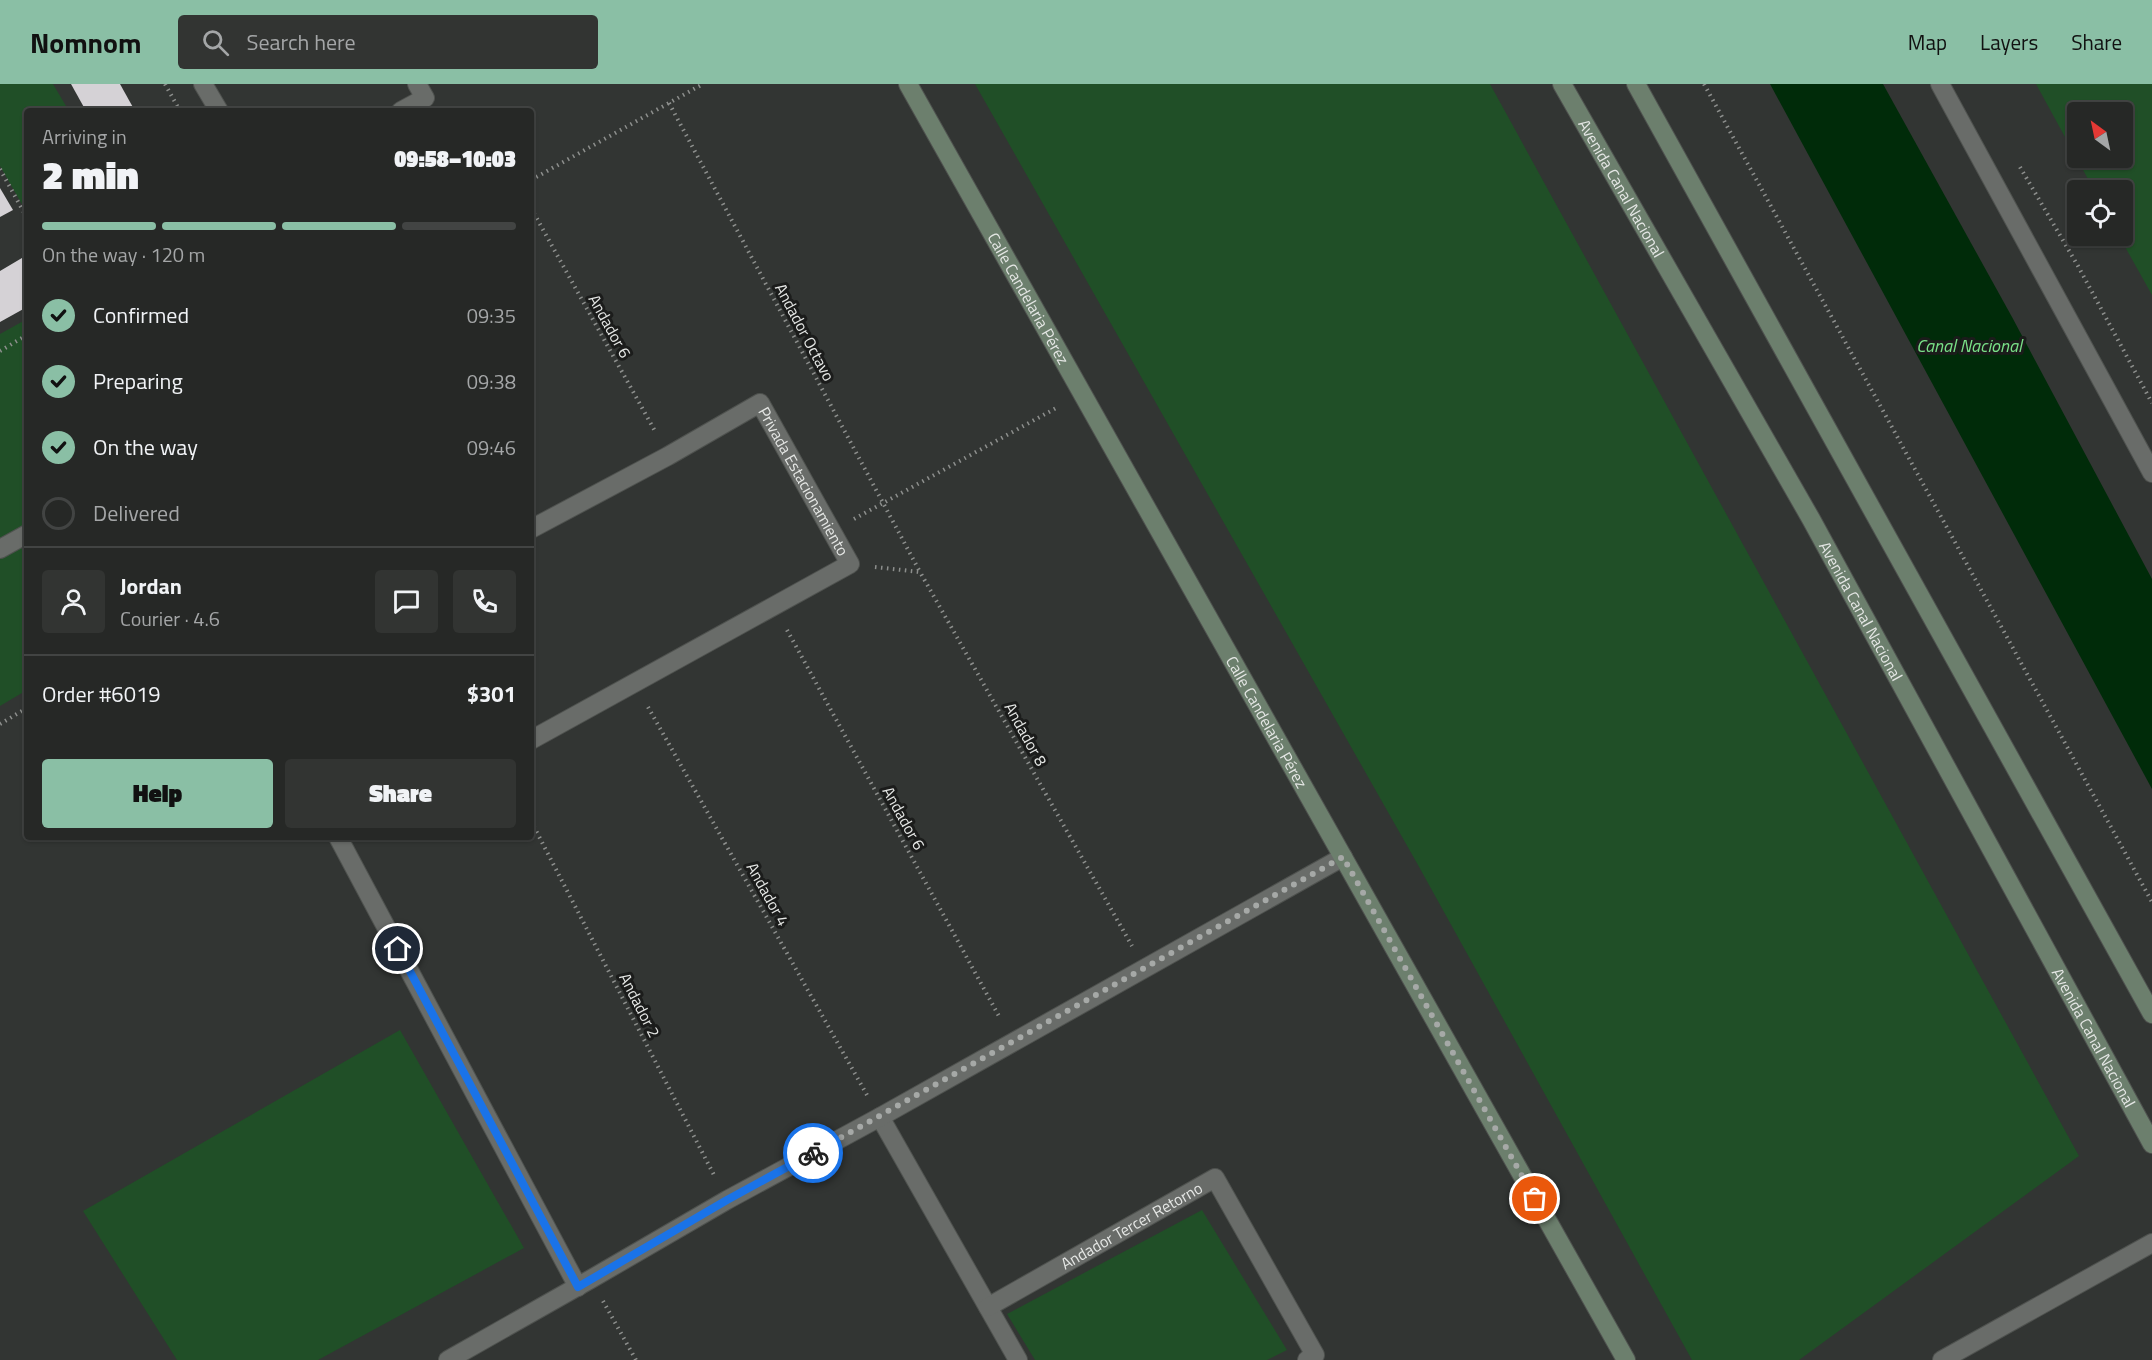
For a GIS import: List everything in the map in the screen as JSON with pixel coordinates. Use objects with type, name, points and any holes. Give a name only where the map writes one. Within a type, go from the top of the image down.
[{"type":"main road","name":"Calle Candelaria Pérez","points":[[908,84],[1626,1360]]},
{"type":"main road","name":"Avenida Canal Nacional","points":[[1562,84],[1811,519],[2152,1144]]},
{"type":"main road","points":[[1636,84],[2152,1014]]},
{"type":"street","points":[[203,84],[217,108]]},
{"type":"street","points":[[407,108],[425,98],[417,84]]},
{"type":"street","points":[[1940,84],[2152,473]]},
{"type":"street","name":"Privada Estacionamiento","points":[[534,528],[760,403],[850,564],[534,738]]},
{"type":"street","points":[[0,549],[24,536]]},
{"type":"street","points":[[345,840],[585,1283]]},
{"type":"street","points":[[448,1360],[727,1200],[880,1117],[1343,857]]},
{"type":"street","points":[[880,1117],[1018,1360]]},
{"type":"street","name":"Andador Tercer Retorno","points":[[988,1307],[1215,1178],[1315,1355],[1307,1360]]},
{"type":"street","points":[[1942,1360],[2152,1243]]},
{"type":"path","points":[[165,84],[178,108]]},
{"type":"path","points":[[534,178],[703,84]]},
{"type":"path","points":[[1704,84],[2152,902]]},
{"type":"path","name":"Andador Octavo","points":[[669,103],[920,572]]},
{"type":"path","points":[[2018,165],[2078,266],[2152,403]]},
{"type":"path","points":[[0,169],[24,213]]},
{"type":"path","name":"Andador 6","points":[[534,213],[668,456]]},
{"type":"path","points":[[0,351],[24,337]]},
{"type":"path","points":[[832,531],[1082,393]]},
{"type":"path","points":[[850,564],[920,572]]},
{"type":"path","name":"Andador 8","points":[[920,572],[1145,969]]},
{"type":"path","name":"Andador 6","points":[[774,606],[1013,1042]]},
{"type":"path","name":"Andador 4","points":[[635,682],[880,1117]]},
{"type":"path","points":[[0,724],[24,710]]},
{"type":"path","name":"Andador 2","points":[[534,827],[727,1200]]},
{"type":"path","points":[[585,1283],[636,1360]]},
{"type":"shaded area","points":[[0,84],[53,84],[67,108],[24,108],[24,208],[0,166]]},
{"type":"shaded area","points":[[975,84],[1490,84],[2079,1156],[1799,1360],[1692,1360],[1418,865]]},
{"type":"shaded area","points":[[2036,84],[2152,84],[2152,295],[2125,246],[2133,246],[2133,180],[2089,180],[2082,168],[2133,168],[2133,102],[2067,102],[2067,141]]},
{"type":"shaded area","points":[[24,321],[24,692],[0,706],[0,334]]},
{"type":"shaded area","points":[[400,1030],[524,1248],[318,1360],[177,1360],[83,1211]]},
{"type":"shaded area","points":[[1202,1210],[1287,1350],[1267,1360],[1035,1360],[1007,1314]]},
{"type":"water","name":"Canal Nacional","points":[[1770,84],[1883,84],[2012,317],[2152,579],[2152,789]]},
{"type":"building","points":[[71,84],[120,84],[133,108],[84,108]]},
{"type":"building","points":[[0,188],[13,210],[0,217]]},
{"type":"building","points":[[24,257],[24,309],[0,322],[0,271]]},
{"type":"way so far","points":[[813,1153],[1343,857],[1535,1199]]},
{"type":"route","points":[[398,949],[578,1287],[813,1153]]}]
